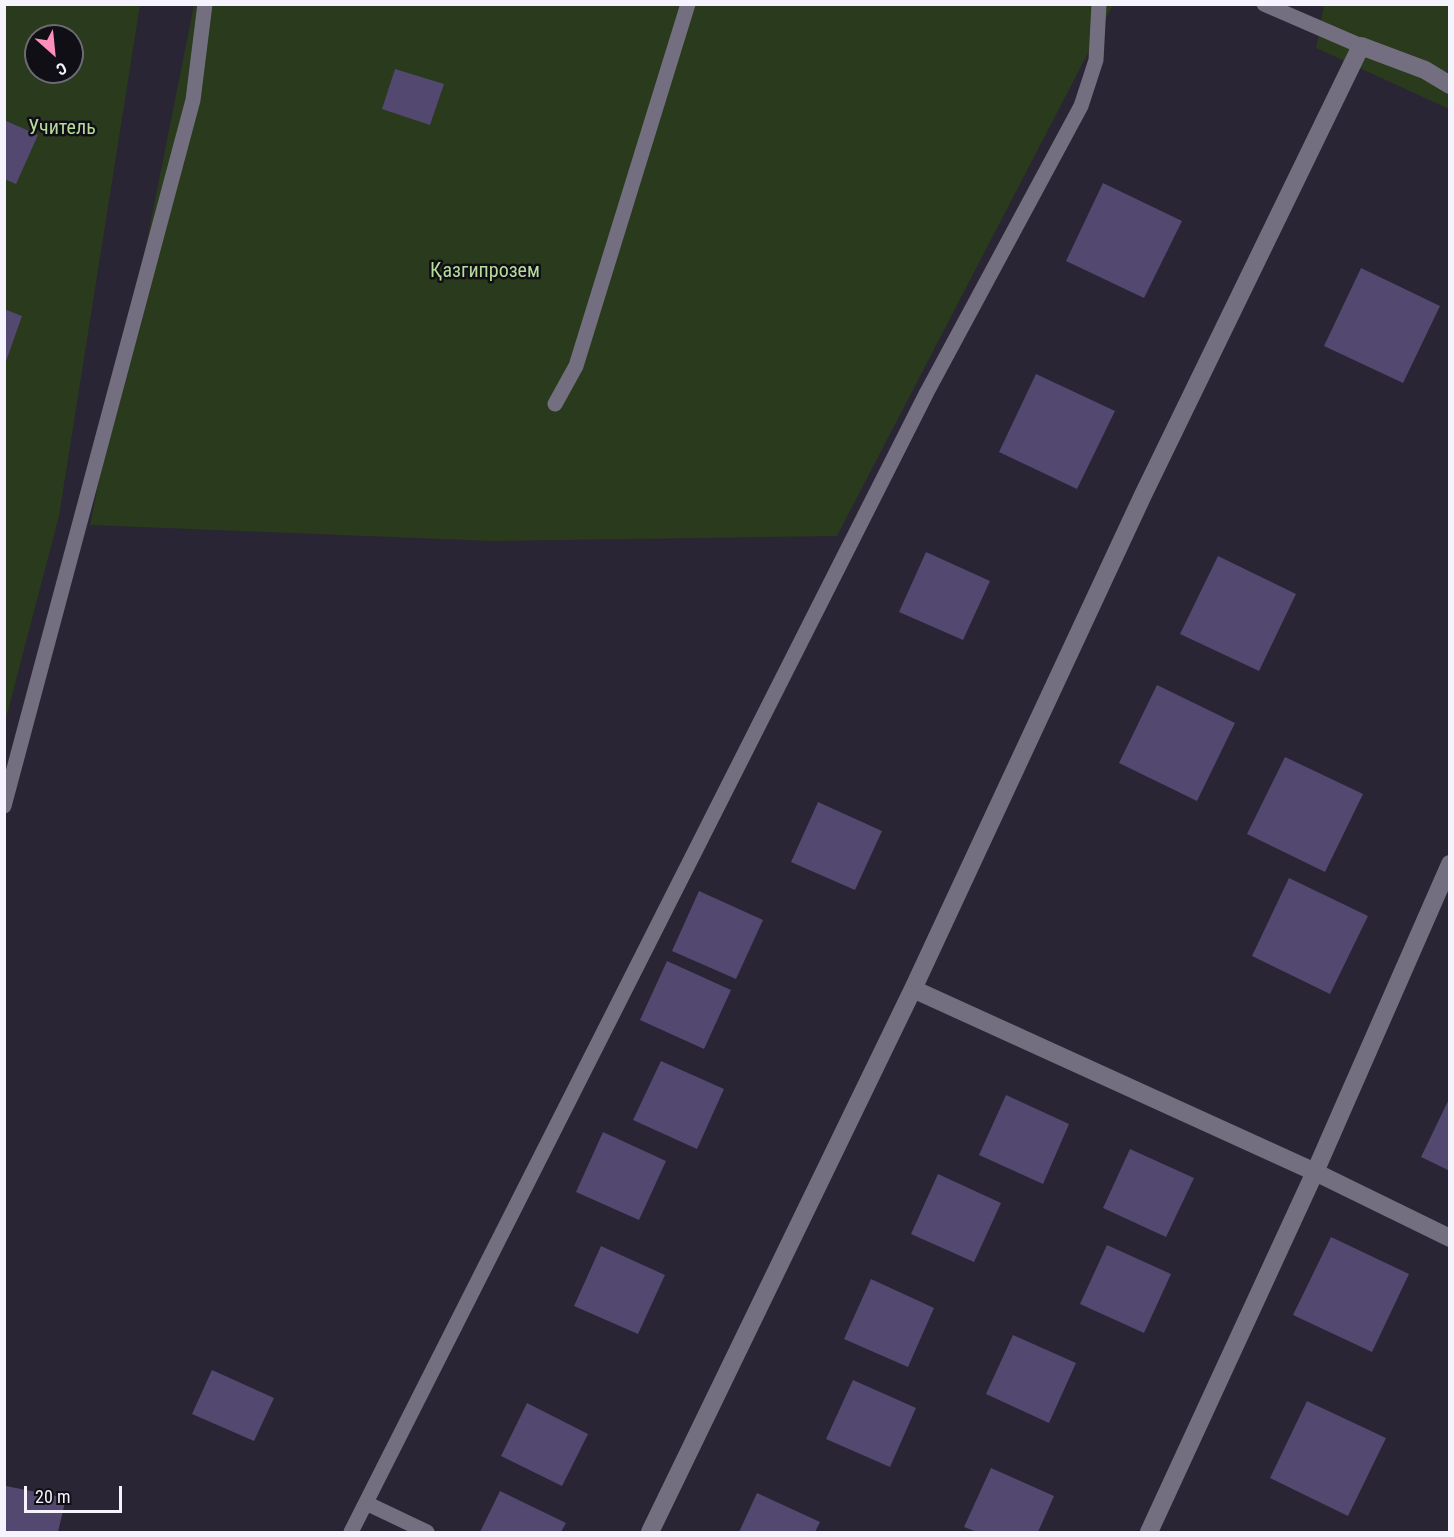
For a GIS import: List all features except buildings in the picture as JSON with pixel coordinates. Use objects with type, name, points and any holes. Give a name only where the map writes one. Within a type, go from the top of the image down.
[{"type":"street","points":[[650,1533],[913,989],[1143,495],[1361,46],[1425,70],[1449,85]]},
{"type":"street","points":[[1149,1533],[1316,1173],[1449,864]]},
{"type":"street","points":[[913,989],[1316,1173],[1449,1238]]},
{"type":"lane","points":[[4,806],[193,100],[205,4]]},
{"type":"lane","points":[[555,405],[576,366],[688,4]]},
{"type":"lane","points":[[351,1533],[927,392],[1081,106],[1096,60],[1099,4]]},
{"type":"lane","points":[[1264,4],[1361,46]]},
{"type":"lane","points":[[366,1503],[427,1533]]},
{"type":"green space","name":"Учитель","points":[[5,5],[140,5],[59,516],[5,722]]},
{"type":"green space","name":"Қазгипрозем","points":[[194,5],[1113,5],[837,536],[492,541],[90,525]]},
{"type":"green space","points":[[1324,5],[1449,5],[1449,109],[1316,48]]}]
